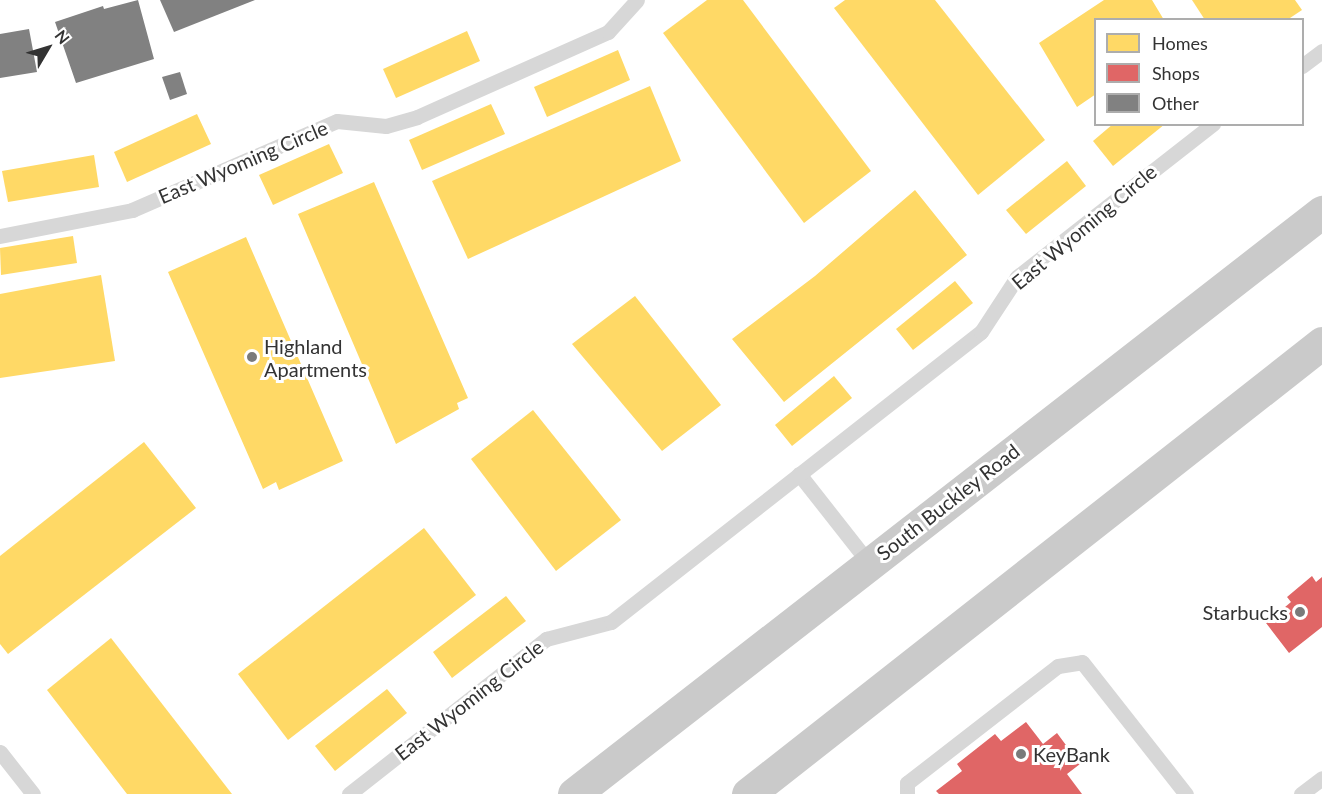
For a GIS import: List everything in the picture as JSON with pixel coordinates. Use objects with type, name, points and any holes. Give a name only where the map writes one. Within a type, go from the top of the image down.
[{"type":"main road","name":"South Buckley Road","points":[[574,794],[1322,212]]},
{"type":"main road","points":[[748,794],[1322,343]]},
{"type":"lane","name":"East Wyoming Circle","points":[[0,236],[132,210],[338,121],[386,126],[417,117],[608,32],[637,0]]},
{"type":"lane","points":[[1304,64],[1322,51]]},
{"type":"lane","name":"East Wyoming Circle","points":[[349,794],[526,652],[546,639],[611,622],[981,332],[1017,277],[1210,126]]},
{"type":"lane","points":[[799,474],[869,563]]},
{"type":"lane","points":[[907,794],[907,783],[1058,666],[1083,662],[1186,794]]},
{"type":"lane","points":[[0,752],[26,791]]},
{"type":"lane","points":[[1301,794],[1322,778]]},
{"type":"building: Homes","points":[[707,0],[743,0],[871,171],[804,223],[663,33]]},
{"type":"building: Homes","points":[[845,0],[935,0],[1045,140],[978,195],[834,8]]},
{"type":"building: Homes","points":[[1104,0],[1152,0],[1163,18],[1094,18],[1094,95],[1077,107],[1039,43]]},
{"type":"building: Homes","points":[[1192,0],[1295,0],[1302,10],[1290,18],[1204,18]]},
{"type":"building: Homes","points":[[467,31],[480,61],[396,98],[383,69]]},
{"type":"building: Homes","points":[[618,50],[630,80],[547,117],[534,87]]},
{"type":"building: Homes","points":[[650,86],[681,161],[468,259],[432,181]]},
{"type":"building: Homes","points":[[491,104],[505,134],[422,170],[409,140]]},
{"type":"building: Homes","points":[[197,114],[211,144],[127,182],[114,152]]},
{"type":"building: Homes","points":[[1111,126],[1163,126],[1113,166],[1093,141]]},
{"type":"building: Homes","points":[[329,144],[343,173],[273,205],[259,175]]},
{"type":"building: Homes","points":[[94,155],[99,187],[8,202],[2,171]]},
{"type":"building: Homes","points":[[1067,161],[1086,186],[1026,234],[1006,210]]},
{"type":"building: Homes","name":"Highland Apartments","points":[[374,182],[468,398],[457,403],[459,409],[396,444],[298,214]]},
{"type":"building: Homes","points":[[915,190],[967,255],[784,402],[732,339],[815,276]]},
{"type":"building: Homes","points":[[73,236],[77,263],[1,275],[0,248]]},
{"type":"building: Homes","name":"Highland Apartments","points":[[246,237],[343,461],[279,490],[276,482],[263,489],[168,272]]},
{"type":"building: Homes","points":[[101,275],[115,361],[0,378],[0,294]]},
{"type":"building: Homes","points":[[955,281],[973,303],[913,350],[896,329]]},
{"type":"building: Homes","points":[[635,296],[721,405],[662,451],[572,344]]},
{"type":"building: Homes","points":[[834,376],[852,398],[792,446],[775,425]]},
{"type":"building: Homes","points":[[533,410],[621,520],[556,571],[471,459]]},
{"type":"building: Homes","points":[[144,442],[196,508],[8,654],[0,644],[0,556]]},
{"type":"building: Homes","points":[[424,528],[476,595],[288,740],[238,674]]},
{"type":"building: Homes","points":[[506,596],[526,621],[452,678],[433,652]]},
{"type":"building: Homes","points":[[111,638],[232,794],[127,794],[47,690]]},
{"type":"building: Homes","points":[[387,689],[407,713],[335,771],[315,746]]},
{"type":"building: Shops","name":"Starbucks","points":[[1312,576],[1316,582],[1322,577],[1322,627],[1289,653],[1266,623],[1291,602],[1287,597]]},
{"type":"building: Shops","name":"KeyBank","points":[[1026,722],[1043,744],[1057,733],[1080,764],[1067,774],[1082,794],[939,794],[936,791],[962,771],[957,764],[995,734],[1001,741]]},
{"type":"building: Other","points":[[138,0],[154,59],[76,83],[55,22],[103,6],[104,9]]},
{"type":"building: Other","points":[[160,0],[255,0],[174,32]]},
{"type":"building: Other","points":[[29,29],[37,72],[0,78],[0,34]]},
{"type":"building: Other","points":[[180,72],[187,94],[170,100],[162,77]]},
{"type":"place","name":"Highland Apartments","points":[[252,357]]},
{"type":"place","name":"Starbucks","points":[[1300,612]]},
{"type":"place","name":"KeyBank","points":[[1021,754]]}]
